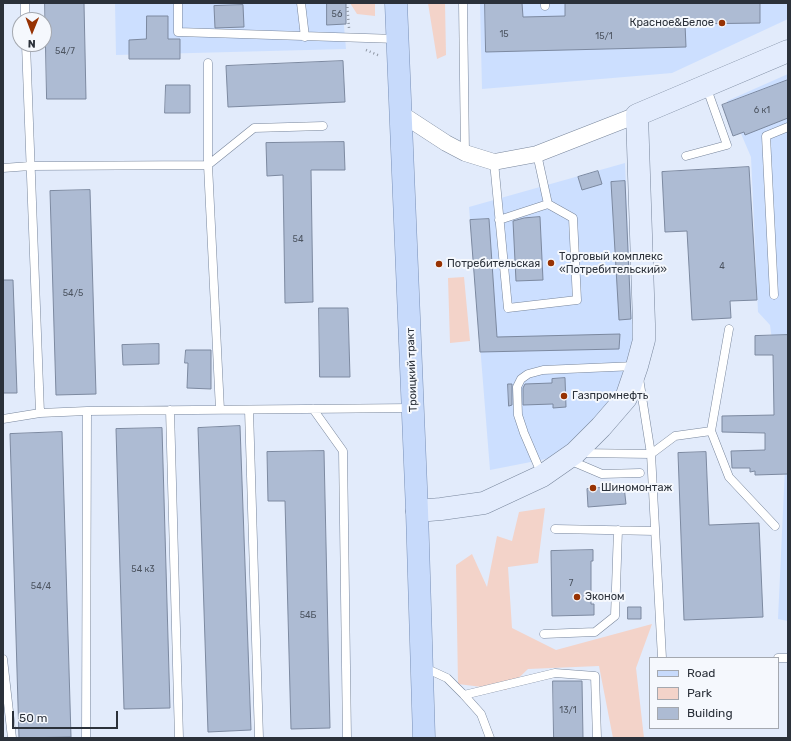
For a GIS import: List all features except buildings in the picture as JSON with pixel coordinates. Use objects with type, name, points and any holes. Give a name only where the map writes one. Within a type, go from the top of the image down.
[{"type":"main road","name":"Троицкий тракт","points":[[396,3],[417,511],[424,738]]},
{"type":"street","points":[[400,112],[446,143],[465,153],[494,162],[538,154],[637,115],[788,51]]},
{"type":"street","points":[[417,511],[442,510],[484,503],[542,476],[571,456],[601,427],[626,398],[644,340],[637,115]]},
{"type":"lane","points":[[178,3],[178,32],[397,39]]},
{"type":"lane","points":[[301,3],[305,37]]},
{"type":"lane","points":[[463,3],[465,153]]},
{"type":"lane","points":[[26,52],[40,413]]},
{"type":"lane","points":[[208,63],[208,165],[220,410]]},
{"type":"lane","points":[[686,156],[727,145],[705,86]]},
{"type":"lane","points":[[3,168],[30,166],[208,165],[254,128],[323,126]]},
{"type":"lane","points":[[774,295],[766,136],[788,127]]},
{"type":"lane","points":[[538,154],[548,204]]},
{"type":"lane","points":[[494,162],[499,220],[508,308],[578,300],[573,218],[548,204],[499,220]]},
{"type":"lane","points":[[730,329],[711,431],[729,477],[774,526]]},
{"type":"lane","points":[[542,476],[518,415],[517,387],[521,380],[528,374],[543,370],[637,366],[651,454],[662,657]]},
{"type":"lane","points":[[3,419],[40,413],[87,411],[413,408]]},
{"type":"lane","points":[[313,409],[343,451],[347,738]]},
{"type":"lane","points":[[170,410],[179,738]]},
{"type":"lane","points":[[249,410],[259,738]]},
{"type":"lane","points":[[86,738],[87,411]]},
{"type":"lane","points":[[571,456],[651,454],[675,436],[711,431]]},
{"type":"lane","points":[[571,456],[602,474],[640,473]]},
{"type":"lane","points":[[554,529],[655,531]]},
{"type":"lane","points":[[544,634],[595,632],[615,616],[618,530]]},
{"type":"lane","points":[[3,659],[12,738]]},
{"type":"lane","points":[[422,667],[447,678],[464,695],[481,714],[490,738]]},
{"type":"lane","points":[[464,695],[555,673],[595,676],[597,738]]},
{"type":"shaded area","points":[[115,3],[342,3],[346,49],[116,55]]},
{"type":"shaded area","points":[[480,3],[788,3],[788,19],[672,73],[482,89]]},
{"type":"shaded area","points":[[788,74],[788,621],[778,619],[786,446],[770,325],[758,312],[751,157],[727,101]]},
{"type":"shaded area","name":"Торговый комплекс «Потребительский»","points":[[625,163],[633,349],[613,401],[562,454],[546,459],[490,470],[469,207]]},
{"type":"green space","points":[[350,3],[375,3],[375,16],[357,14]]},
{"type":"green space","points":[[428,3],[445,3],[446,55],[437,59]]},
{"type":"green space","points":[[464,277],[470,341],[450,343],[448,278]]},
{"type":"green space","points":[[545,508],[538,563],[508,567],[512,628],[556,650],[652,624],[636,668],[644,738],[613,738],[599,666],[528,669],[506,690],[458,684],[456,565],[472,554],[487,587],[497,536],[512,541],[519,512]]},
{"type":"place","name":"Красное&Белое","points":[[722,23]]},
{"type":"place","name":"Торговый комплекс «Потребительский»","points":[[551,263]]},
{"type":"place","name":"Потребительская","points":[[439,264]]},
{"type":"place","name":"Газпромнефть","points":[[564,396]]},
{"type":"place","name":"Шиномонтаж","points":[[593,488]]},
{"type":"place","name":"Эконом","points":[[577,597]]}]
